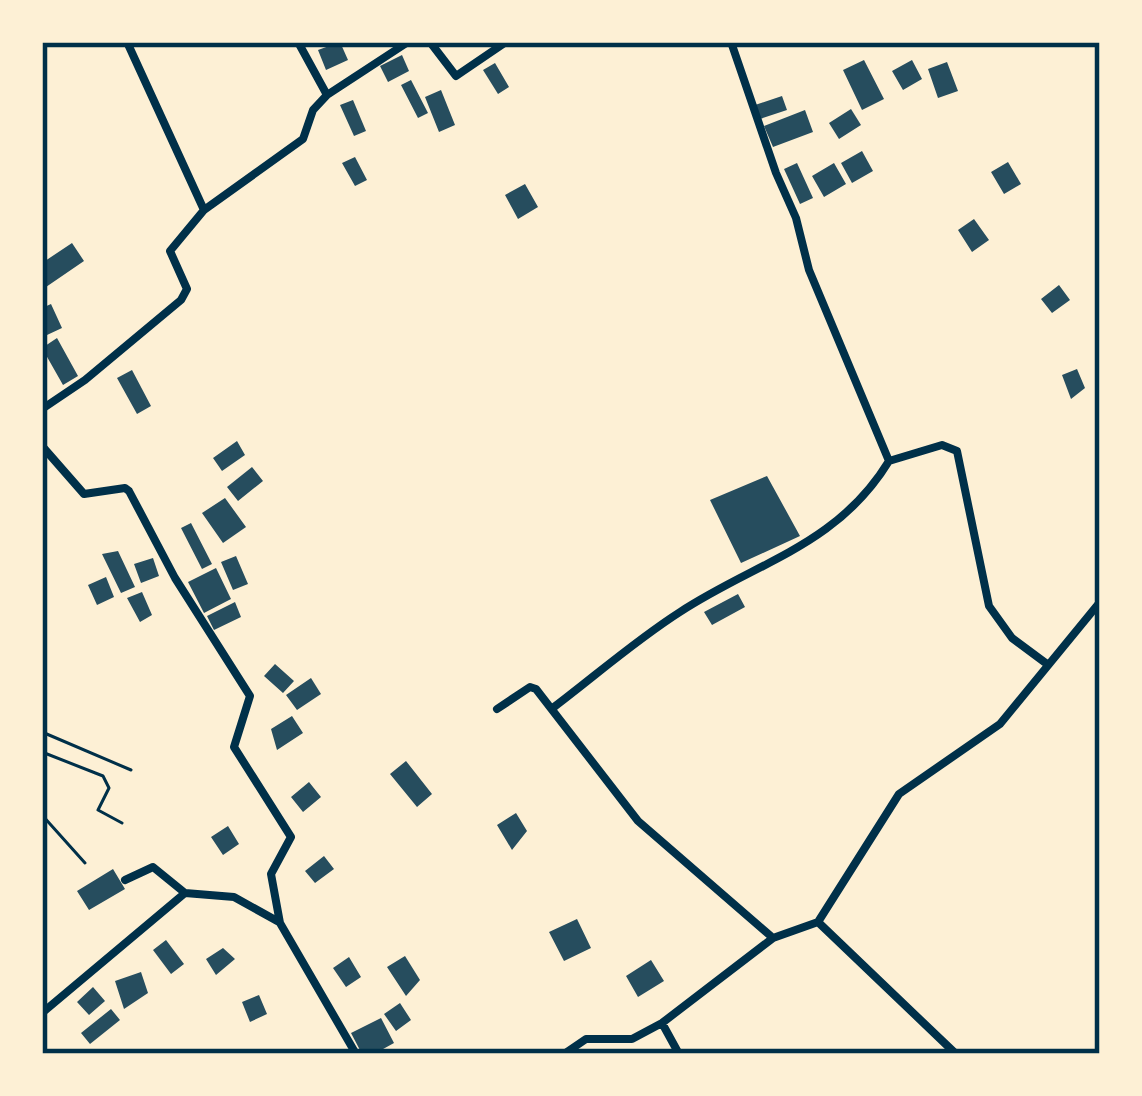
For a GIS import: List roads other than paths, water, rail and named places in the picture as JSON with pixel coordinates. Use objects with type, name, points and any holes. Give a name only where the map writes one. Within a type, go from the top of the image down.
[{"type":"street","points":[[128,42],[204,210]]},
{"type":"street","points":[[298,42],[327,95]]},
{"type":"street","points":[[42,409],[85,380],[181,300],[187,289],[170,250],[204,210],[303,139],[313,110],[327,95],[408,42]]},
{"type":"street","points":[[430,42],[456,76],[506,42]]},
{"type":"street","points":[[731,42],[796,218],[809,270],[889,461]]},
{"type":"street","points":[[554,707],[680,612],[814,538],[867,497],[889,461],[942,445],[957,452],[989,606],[1012,638],[1047,664]]},
{"type":"street","points":[[42,446],[84,494],[129,491],[175,578],[250,696],[235,747],[291,837],[271,874],[280,923],[356,1054]]},
{"type":"street","points":[[564,1054],[586,1039],[628,1041],[662,1023],[773,938],[818,922],[899,794],[1000,724],[1100,602]]},
{"type":"street","points":[[497,709],[530,687],[536,688],[638,821],[773,938]]},
{"type":"street","points":[[125,880],[152,867],[185,893],[233,897],[280,923]]},
{"type":"street","points":[[42,1013],[185,893]]},
{"type":"street","points":[[818,922],[956,1054]]},
{"type":"street","points":[[662,1023],[679,1054]]}]
